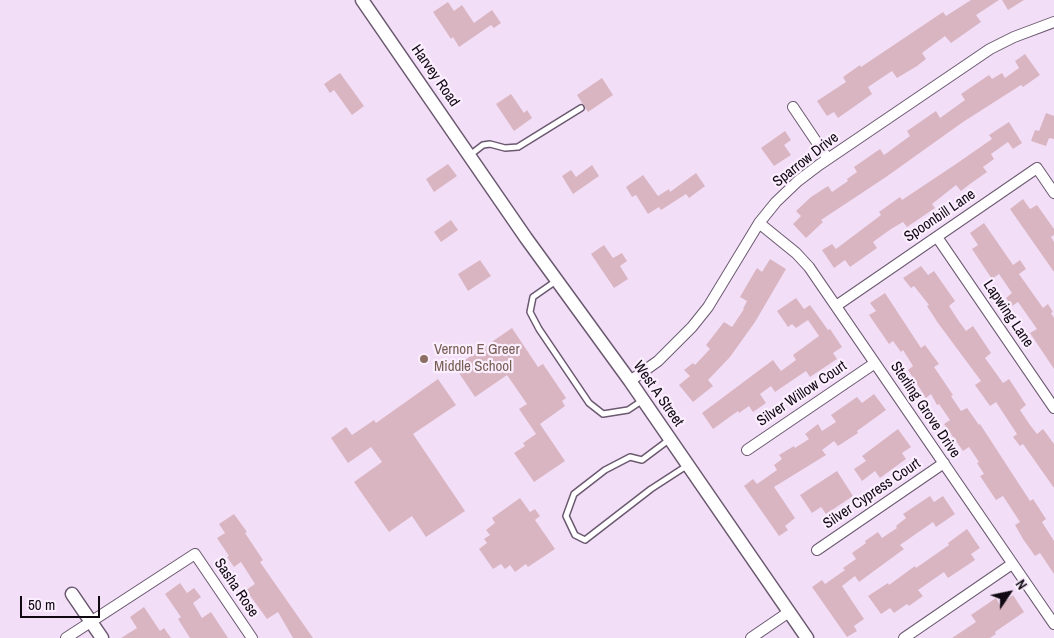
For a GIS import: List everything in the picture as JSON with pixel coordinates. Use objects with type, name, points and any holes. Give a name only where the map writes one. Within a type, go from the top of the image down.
[{"type":"street","name":"Harvey Road","points":[[362,0],[480,171]]},
{"type":"street","name":"Sparrow Drive","points":[[630,381],[658,361],[692,327],[708,307],[759,222],[798,181],[990,49],[1014,37],[1054,22]]},
{"type":"street","points":[[793,106],[828,159]]},
{"type":"street","name":"Spoonbill Lane","points":[[836,306],[1037,168],[1054,193]]},
{"type":"street","name":"West A Street","points":[[480,171],[630,381],[807,638]]},
{"type":"street","name":"Sterling Grove Drive","points":[[759,222],[796,253],[809,267],[1054,624]]},
{"type":"street","name":"Lapwing Lane","points":[[937,237],[1054,408]]},
{"type":"street","name":"Silver Willow Court","points":[[747,450],[874,363]]},
{"type":"street","name":"Silver Cypress Court","points":[[816,550],[944,463]]},
{"type":"street","name":"Sasha Rose","points":[[91,622],[195,554],[252,638]]},
{"type":"street","points":[[904,638],[1012,564]]},
{"type":"street","points":[[72,594],[102,638]]},
{"type":"street","points":[[751,638],[789,612]]},
{"type":"street","points":[[66,638],[91,622]]},
{"type":"lane","points":[[469,155],[483,145],[490,144],[505,148],[518,147],[581,108]]},
{"type":"lane","points":[[557,280],[534,297],[530,312],[539,329],[589,403],[603,414],[628,410],[643,400]]},
{"type":"lane","points":[[670,439],[642,460],[630,457],[605,470],[574,494],[566,516],[575,536],[585,540],[651,489],[688,465]]},
{"type":"building","points":[[971,0],[999,0],[976,15],[981,22],[951,43],[945,36],[922,53],[926,59],[917,66],[897,78],[892,71],[868,87],[872,94],[838,118],[834,112],[827,116],[817,101],[846,82],[843,77],[943,12],[946,16]]},
{"type":"building","points":[[1002,0],[1024,0],[1008,10]]},
{"type":"building","points":[[448,2],[454,11],[462,5],[474,23],[492,10],[501,23],[494,28],[491,25],[459,47],[453,37],[451,39],[433,12]]},
{"type":"building","points":[[1025,54],[1040,75],[963,122],[886,177],[821,220],[823,222],[806,238],[793,224],[801,216],[796,211],[811,197],[828,186],[832,192],[848,181],[847,179],[857,172],[854,167],[880,149],[884,155],[910,136],[907,131],[936,111],[940,118],[965,100],[961,94],[989,75],[992,79],[1002,73],[1005,78],[1019,68],[1015,61]]},
{"type":"building","points":[[340,73],[364,106],[352,115],[334,90],[330,93],[324,84]]},
{"type":"building","points":[[602,78],[613,95],[588,112],[577,95]]},
{"type":"building","points":[[511,94],[524,113],[527,110],[532,118],[514,131],[496,104]]},
{"type":"building","points":[[1046,113],[1054,116],[1054,139],[1049,138],[1046,146],[1031,141],[1035,130],[1039,131]]},
{"type":"building","points":[[1009,122],[1022,143],[1013,149],[1008,142],[991,154],[994,159],[983,167],[987,172],[961,191],[956,185],[932,204],[935,208],[907,227],[903,222],[873,242],[877,248],[850,267],[845,260],[834,268],[822,250],[832,244],[836,249],[881,215],[879,212],[900,197],[902,200],[956,164],[992,139],[989,135]]},
{"type":"building","points":[[785,131],[791,140],[784,145],[791,155],[774,166],[761,148]]},
{"type":"building","points":[[448,164],[457,176],[434,192],[426,179]]},
{"type":"building","points":[[592,165],[599,176],[573,194],[562,176],[571,170],[576,177]]},
{"type":"building","points":[[696,173],[705,186],[689,198],[686,194],[661,210],[659,207],[648,214],[636,195],[632,197],[626,187],[643,175],[658,196],[669,189],[670,192]]},
{"type":"building","points":[[1023,199],[1030,209],[1037,205],[1054,229],[1054,235],[1051,237],[1054,242],[1054,272],[1010,209]]},
{"type":"building","points":[[451,220],[458,230],[441,242],[434,232]]},
{"type":"building","points":[[984,223],[1013,265],[1020,260],[1026,269],[1019,274],[1043,308],[1048,304],[1053,312],[1051,313],[1054,318],[1054,369],[1030,333],[1037,329],[1018,302],[1012,306],[1006,298],[1012,293],[999,274],[992,279],[972,249],[978,245],[970,233]]},
{"type":"building","points":[[604,245],[613,258],[622,253],[627,261],[620,266],[628,279],[614,288],[591,254]]},
{"type":"building","points":[[770,259],[786,269],[755,322],[730,357],[708,380],[713,386],[693,402],[679,385],[690,376],[684,370],[693,363],[695,365],[710,349],[706,345],[724,322],[732,327],[747,301],[740,297],[757,268],[762,272]]},
{"type":"building","points":[[480,260],[491,276],[468,291],[458,274]]},
{"type":"building","points":[[921,266],[928,275],[934,271],[955,301],[949,306],[966,331],[973,326],[991,353],[985,358],[1003,383],[1009,379],[1026,405],[1020,410],[1030,425],[1037,434],[1043,429],[1054,444],[1054,488],[1023,444],[1020,446],[1013,437],[1017,434],[996,402],[990,406],[975,385],[981,381],[938,323],[927,306],[929,305],[914,286],[911,288],[903,278]]},
{"type":"building","points":[[885,293],[921,348],[925,345],[939,364],[934,367],[953,395],[951,396],[961,411],[967,408],[980,424],[1030,501],[1033,499],[1046,519],[1042,522],[1054,541],[1054,574],[1040,553],[1035,556],[1023,539],[1015,525],[1020,522],[1003,496],[996,500],[980,476],[984,474],[969,447],[963,451],[944,424],[950,420],[939,404],[937,405],[931,394],[926,398],[908,370],[913,366],[903,350],[901,352],[893,341],[889,344],[869,315],[876,311],[870,303]]},
{"type":"building","points":[[796,298],[804,309],[810,305],[828,330],[830,329],[842,347],[833,353],[837,359],[810,377],[806,371],[775,392],[771,386],[760,394],[766,403],[753,412],[749,406],[739,413],[738,411],[713,429],[702,413],[773,360],[781,371],[796,360],[793,355],[819,336],[808,320],[796,328],[792,324],[788,327],[777,311]]},
{"type":"building","points":[[512,328],[538,367],[543,364],[566,398],[562,401],[565,406],[540,424],[565,461],[534,482],[514,453],[525,446],[523,443],[536,434],[519,409],[527,404],[507,375],[475,397],[455,367]]},
{"type":"building","points":[[438,379],[456,405],[413,434],[465,511],[426,537],[412,516],[389,532],[354,482],[382,462],[371,447],[348,463],[331,438],[346,427],[352,435],[374,420],[376,423]]},
{"type":"building","points":[[874,394],[886,410],[857,431],[858,433],[838,446],[834,441],[822,450],[826,455],[774,487],[795,518],[785,526],[788,530],[779,536],[744,486],[753,479],[757,484],[777,470],[774,465],[782,459],[779,455],[809,439],[805,434],[818,424],[822,431],[836,422],[831,415],[857,397],[862,403]]},
{"type":"building","points":[[898,429],[911,447],[902,453],[906,459],[880,478],[875,471],[862,481],[854,469],[866,461],[862,456]]},
{"type":"building","points":[[837,471],[853,496],[826,514],[821,507],[812,513],[800,495]]},
{"type":"building","points":[[930,496],[934,502],[943,496],[955,514],[936,527],[933,522],[900,545],[904,549],[859,582],[855,576],[842,586],[864,619],[854,626],[857,631],[847,637],[812,587],[822,580],[825,584],[845,570],[843,568],[856,559],[852,553],[866,543],[865,541],[878,532],[882,538],[897,528],[896,526],[906,518],[903,514]]},
{"type":"building","points":[[520,498],[530,512],[535,509],[540,516],[535,520],[555,549],[528,567],[526,564],[515,572],[510,565],[505,569],[501,564],[493,569],[479,549],[487,543],[484,539],[490,535],[486,530],[495,523],[492,518]]},
{"type":"building","points":[[234,514],[263,560],[260,562],[313,638],[293,638],[278,612],[267,619],[246,590],[255,584],[241,562],[234,567],[217,538],[225,533],[219,524]]},
{"type":"building","points":[[967,529],[980,548],[971,554],[975,560],[948,578],[944,572],[918,590],[923,596],[909,606],[907,604],[894,613],[890,608],[881,614],[868,596],[888,583],[889,585],[915,566],[916,568],[949,545],[948,543]]},
{"type":"building","points":[[180,583],[187,593],[194,588],[201,597],[193,603],[202,618],[211,612],[228,638],[190,638],[178,619],[181,617],[165,594]]},
{"type":"building","points":[[1013,595],[1024,612],[995,632],[996,634],[990,638],[952,638],[976,622],[971,615],[996,598],[1000,605]]},
{"type":"building","points":[[144,607],[160,631],[164,628],[171,638],[121,638],[137,628],[130,617]]},
{"type":"place","name":"Vernon E Greer Middle School","points":[[424,359]]}]
